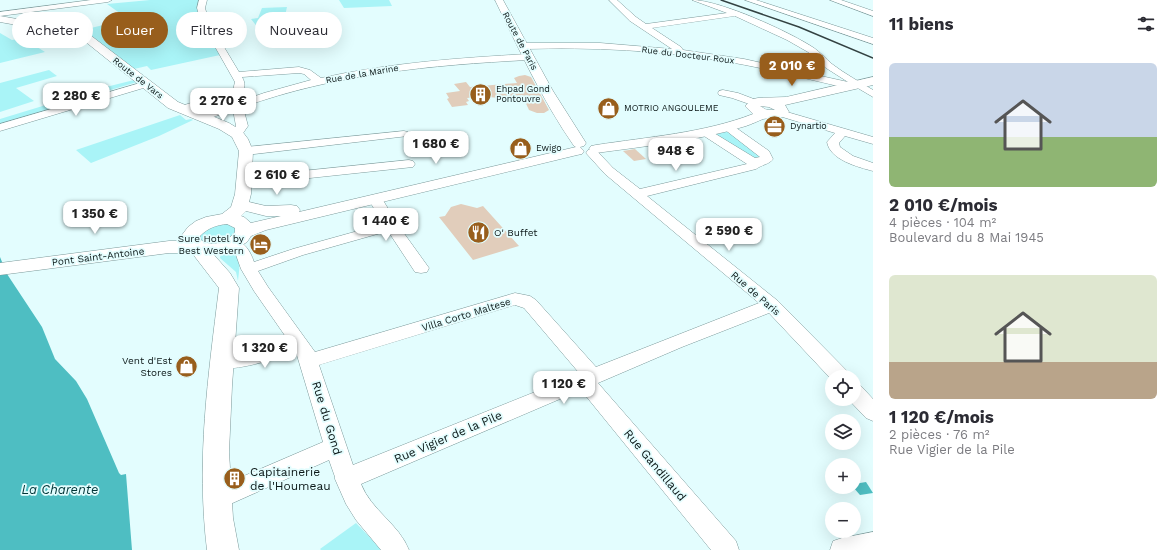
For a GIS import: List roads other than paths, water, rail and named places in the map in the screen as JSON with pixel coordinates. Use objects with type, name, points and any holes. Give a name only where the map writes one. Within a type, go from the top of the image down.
[{"type":"main road","name":"Route de Paris","points":[[499,0],[564,122],[585,148]]},
{"type":"main road","name":"Route de Vars","points":[[0,19],[51,28],[86,37],[173,105],[224,126],[237,134]]},
{"type":"main road","points":[[224,229],[260,226],[376,200],[585,148],[705,132],[728,127],[747,122],[762,115],[767,108],[791,104],[853,86],[873,82]]},
{"type":"main road","points":[[224,229],[585,148],[666,135],[724,123],[748,117],[754,112],[783,102],[827,93]]},
{"type":"main road","points":[[223,550],[219,529],[216,452],[229,288],[226,281],[224,229],[246,163],[246,151],[237,134]]},
{"type":"main road","name":"Pont Saint-Antoine","points":[[0,269],[169,243],[224,229]]},
{"type":"main road","name":"Pont Saint-Antoine","points":[[0,264],[169,243]]},
{"type":"street","points":[[0,14],[64,2],[108,0]]},
{"type":"street","points":[[182,109],[237,92],[240,88],[240,82],[205,22],[201,8],[203,0]]},
{"type":"street","points":[[613,0],[633,19],[678,49],[679,52]]},
{"type":"street","points":[[696,0],[735,14],[794,40],[853,86],[873,94]]},
{"type":"street","points":[[749,0],[873,42]]},
{"type":"street","points":[[834,0],[873,14]]},
{"type":"street","points":[[760,4],[774,1]]},
{"type":"street","points":[[644,27],[735,14]]},
{"type":"street","name":"Rue du Docteur Roux","points":[[525,51],[586,46],[679,52],[738,61],[853,86]]},
{"type":"street","name":"Rue de la Marine","points":[[202,118],[237,105],[318,81],[397,67],[525,51]]},
{"type":"street","points":[[236,75],[299,70],[306,72],[318,81]]},
{"type":"street","points":[[0,128],[147,84]]},
{"type":"street","points":[[722,93],[734,95],[767,108],[873,141]]},
{"type":"street","points":[[237,105],[242,126],[240,132],[237,134]]},
{"type":"street","points":[[705,132],[747,159],[757,162],[765,161],[768,157],[728,127]]},
{"type":"street","points":[[843,132],[833,142],[834,148],[849,159],[873,167]]},
{"type":"street","points":[[246,151],[404,134]]},
{"type":"street","name":"Rue de Paris","points":[[585,148],[609,171],[772,304],[834,370]]},
{"type":"street","points":[[637,194],[752,166],[757,162]]},
{"type":"street","points":[[224,229],[409,164]]},
{"type":"street","points":[[376,200],[391,226],[422,268]]},
{"type":"street","points":[[249,269],[298,252],[391,226]]},
{"type":"street","name":"Rue du Gond","points":[[224,229],[243,253],[249,269],[262,291],[300,343],[309,361],[346,479],[364,512],[397,550]]},
{"type":"street","name":"Villa Corto Maltese","points":[[309,361],[515,299],[524,300],[530,304],[588,378]]},
{"type":"street","name":"Rue Vigier de la Pile","points":[[346,479],[588,378],[772,304]]},
{"type":"street","points":[[222,362],[235,361],[285,349],[300,343]]},
{"type":"street","name":"Rue Gandillaud","points":[[588,378],[727,550]]},
{"type":"street","points":[[861,399],[873,412]]},
{"type":"street","points":[[217,499],[335,447]]},
{"type":"street","points":[[842,550],[873,544]]},
{"type":"water","name":"La Charente","points":[[0,257],[7,274],[42,327],[55,359],[76,381],[87,399],[119,473],[121,475],[126,474],[132,550],[0,550]]},
{"type":"water","points":[[866,482],[873,493],[860,495],[861,483]]},
{"type":"railway","points":[[721,0],[799,27],[873,58]]},
{"type":"place","name":"Ehpad Gond Pontouvre","points":[[481,94]]},
{"type":"place","name":"MOTRIO ANGOULEME","points":[[608,108]]},
{"type":"place","name":"Dynartio","points":[[775,126]]},
{"type":"place","name":"Ewigo","points":[[521,148]]},
{"type":"place","name":"O' Buffet","points":[[478,232]]},
{"type":"place","name":"Sure Hotel by Best Western","points":[[260,244]]},
{"type":"place","name":"Vent d'Est Stores","points":[[187,366]]},
{"type":"place","name":"Capitainerie de l'Houmeau","points":[[235,479]]}]
